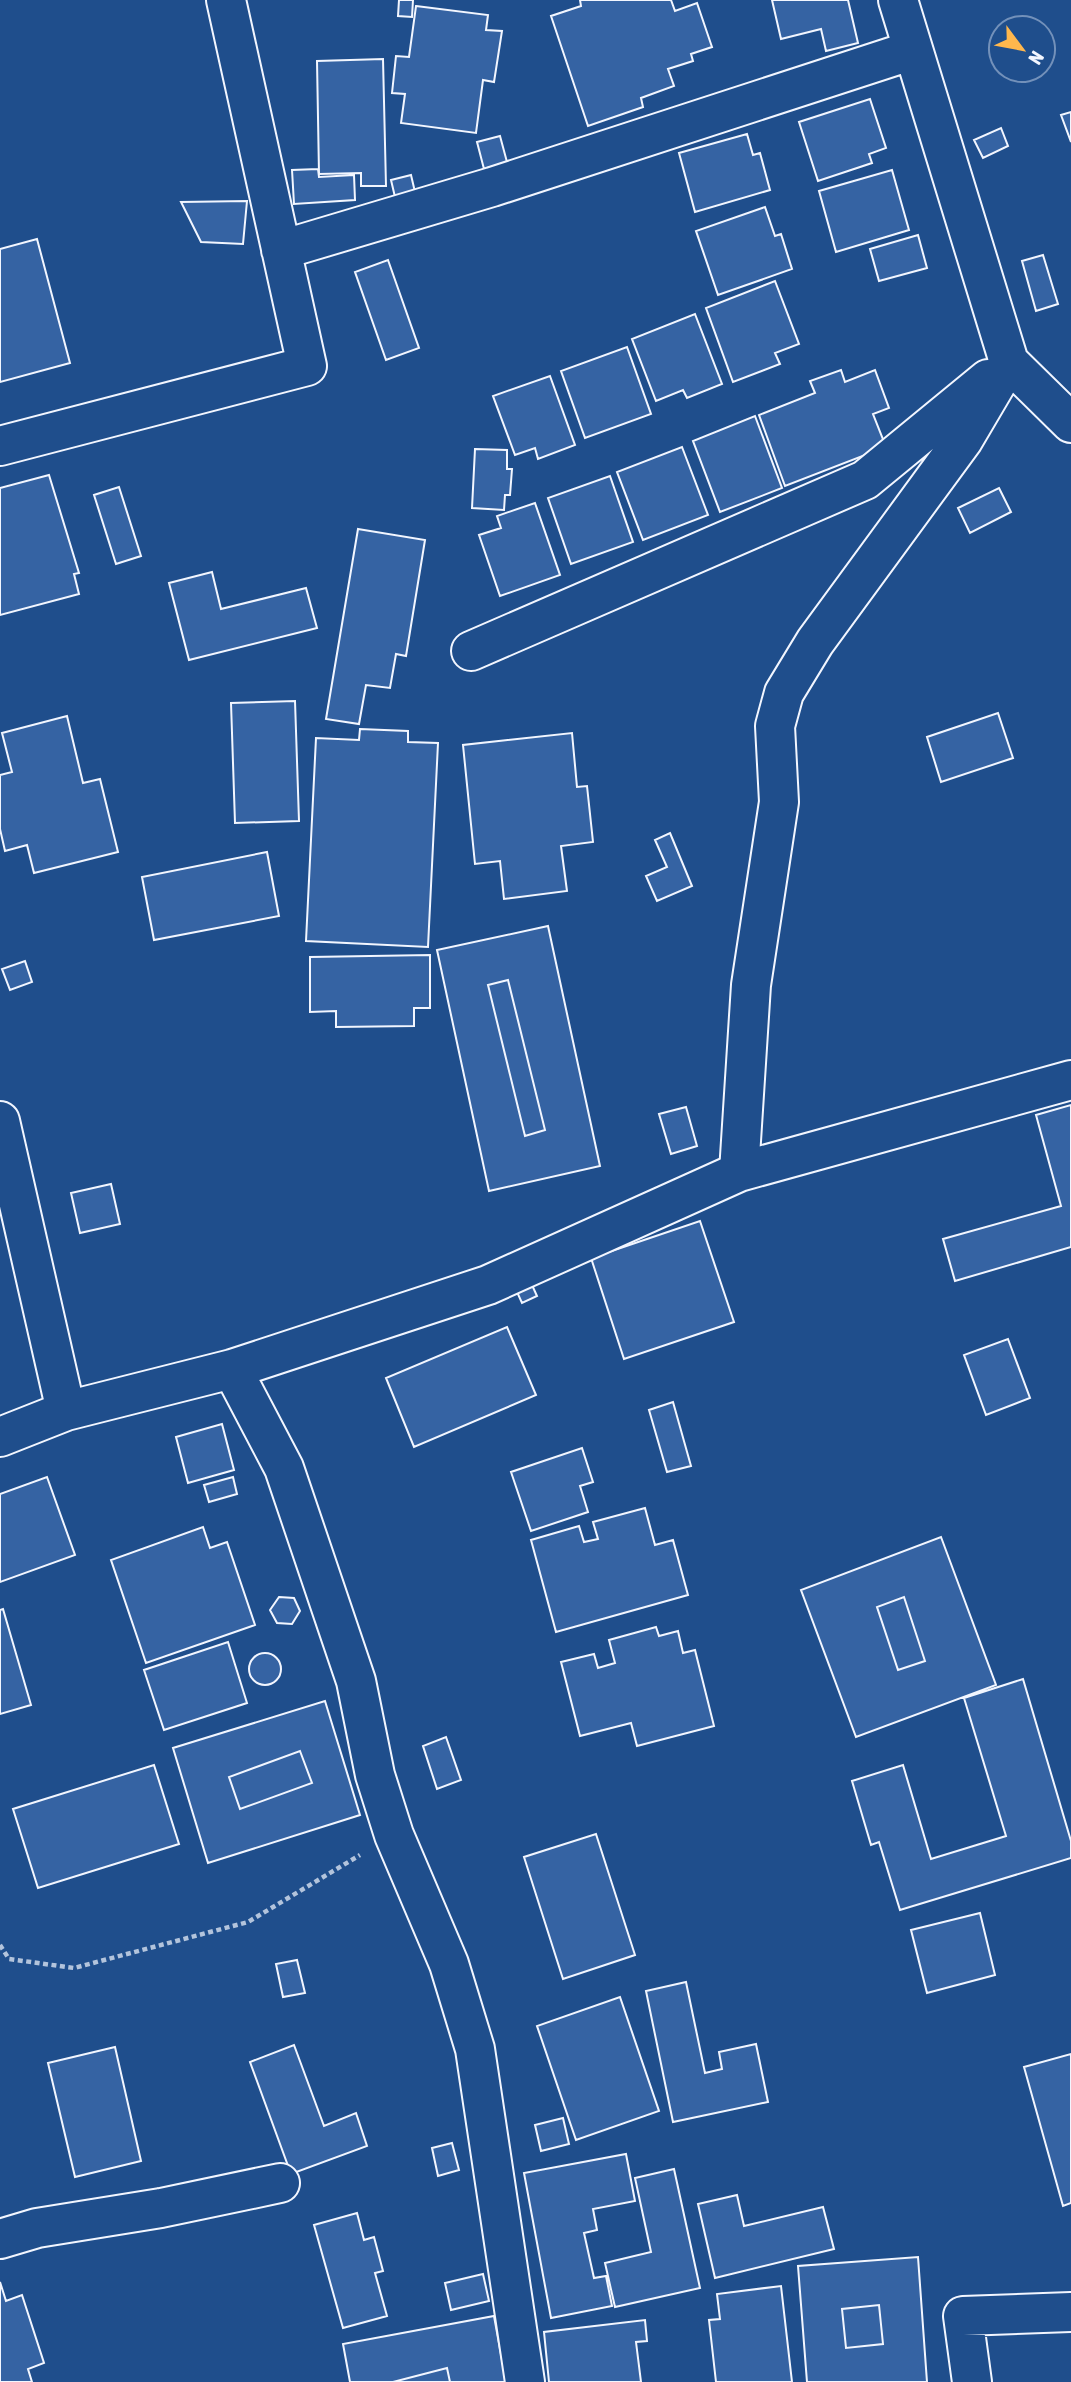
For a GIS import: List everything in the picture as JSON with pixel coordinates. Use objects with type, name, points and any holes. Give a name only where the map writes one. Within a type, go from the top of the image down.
[{"type":"street","points":[[0,446],[307,366],[226,0]]},
{"type":"street","points":[[898,0],[1009,362],[1071,423]]},
{"type":"street","points":[[281,250],[492,187],[913,50]]},
{"type":"street","points":[[471,651],[865,480],[1009,362]]},
{"type":"street","points":[[739,1172],[751,985],[779,802],[775,726],[784,693],[815,642],[962,440],[1009,362]]},
{"type":"street","points":[[0,1437],[66,1411],[232,1369],[488,1285],[739,1172],[1071,1080]]},
{"type":"street","points":[[0,1121],[66,1411]]},
{"type":"street","points":[[232,1369],[284,1468],[313,1549],[356,1681],[375,1775],[394,1835],[449,1965],[475,2049],[524,2382]]},
{"type":"street","points":[[0,2239],[37,2228],[161,2208],[280,2183]]},
{"type":"street","points":[[972,2382],[963,2316],[1071,2312]]},
{"type":"path","points":[[0,1945],[9,1959],[74,1968],[248,1922],[394,1835]]},
{"type":"building","points":[[399,0],[413,0],[412,17],[398,16]]},
{"type":"building","points":[[580,0],[671,0],[675,11],[697,3],[712,47],[691,54],[693,61],[668,69],[674,86],[641,98],[643,107],[588,126],[551,16],[581,6]]},
{"type":"building","points":[[772,0],[848,0],[858,43],[826,51],[821,29],[781,39]]},
{"type":"building","points":[[416,6],[488,15],[486,30],[502,31],[494,82],[483,80],[476,133],[401,123],[405,94],[392,93],[396,56],[409,57]]},
{"type":"building","points":[[383,59],[386,186],[361,186],[361,173],[319,174],[317,61]]},
{"type":"building","points":[[870,99],[886,148],[869,154],[872,163],[818,181],[799,122]]},
{"type":"building","points":[[1071,112],[1071,142],[1061,115]]},
{"type":"building","points":[[1001,128],[1008,146],[983,158],[974,140]]},
{"type":"building","points":[[747,134],[753,155],[760,153],[770,190],[695,212],[679,153]]},
{"type":"building","points":[[500,136],[507,162],[484,169],[477,142]]},
{"type":"building","points":[[318,169],[319,177],[354,175],[355,200],[294,204],[292,170]]},
{"type":"building","points":[[892,170],[909,230],[836,252],[819,191]]},
{"type":"building","points":[[411,175],[415,192],[395,197],[391,180]]},
{"type":"building","points":[[247,201],[243,244],[201,242],[181,202]]},
{"type":"building","points":[[765,207],[775,236],[781,234],[792,269],[718,295],[696,231]]},
{"type":"building","points":[[918,235],[927,268],[879,281],[870,249]]},
{"type":"building","points":[[37,239],[70,363],[0,382],[0,249]]},
{"type":"building","points":[[1043,255],[1058,304],[1036,311],[1022,261]]},
{"type":"building","points":[[388,260],[419,348],[386,360],[355,272]]},
{"type":"building","points":[[775,281],[799,344],[775,353],[780,364],[733,382],[706,308]]},
{"type":"building","points":[[695,314],[722,384],[687,398],[683,390],[656,401],[632,339]]},
{"type":"building","points":[[627,347],[651,414],[585,438],[561,371]]},
{"type":"building","points":[[841,370],[845,382],[875,370],[889,408],[873,414],[886,447],[785,486],[759,415],[815,393],[810,381]]},
{"type":"building","points":[[550,376],[575,445],[538,459],[535,448],[515,455],[493,396]]},
{"type":"building","points":[[755,416],[782,488],[720,512],[693,441]]},
{"type":"building","points":[[682,447],[708,515],[643,540],[617,472]]},
{"type":"building","points":[[475,449],[507,450],[507,469],[512,469],[510,495],[505,495],[504,510],[472,508]]},
{"type":"building","points":[[49,475],[79,573],[74,574],[79,594],[0,615],[0,488]]},
{"type":"building","points":[[610,476],[633,542],[571,564],[548,498]]},
{"type":"building","points":[[119,487],[141,556],[116,564],[94,495]]},
{"type":"building","points":[[999,488],[1011,512],[970,533],[958,508]]},
{"type":"building","points":[[535,503],[560,575],[500,596],[479,535],[501,528],[497,516]]},
{"type":"building","points":[[358,529],[425,540],[406,656],[396,654],[390,688],[366,685],[359,724],[326,719]]},
{"type":"building","points":[[212,572],[221,609],[306,588],[317,628],[189,660],[169,583]]},
{"type":"building","points":[[295,701],[299,821],[235,823],[231,703]]},
{"type":"building","points":[[998,713],[1013,758],[941,782],[927,737]]},
{"type":"building","points":[[67,716],[83,783],[100,779],[118,852],[34,873],[27,845],[5,851],[0,829],[0,775],[12,772],[2,733]]},
{"type":"building","points":[[360,729],[408,731],[408,742],[438,743],[428,947],[306,941],[316,738],[359,740]]},
{"type":"building","points":[[572,733],[577,787],[587,786],[593,842],[561,846],[567,891],[504,899],[500,861],[475,864],[463,745]]},
{"type":"building","points":[[670,833],[692,886],[657,901],[646,876],[667,867],[655,840]]},
{"type":"building","points":[[267,852],[279,916],[154,940],[142,877]]},
{"type":"building","points":[[548,926],[600,1166],[489,1191],[437,950]],"holes":[[[508,980],[545,1130],[525,1136],[488,985]]]},
{"type":"building","points":[[430,955],[430,1008],[414,1008],[414,1026],[336,1027],[336,1011],[310,1012],[310,957]]},
{"type":"building","points":[[25,961],[32,982],[10,990],[2,969]]},
{"type":"building","points":[[508,980],[545,1130],[525,1136],[488,985]]},
{"type":"building","points":[[1071,1105],[1071,1247],[955,1281],[943,1239],[1061,1206],[1036,1115]]},
{"type":"building","points":[[686,1107],[697,1146],[671,1154],[659,1114]]},
{"type":"building","points":[[111,1184],[120,1224],[80,1233],[71,1193]]},
{"type":"building","points":[[700,1221],[734,1322],[624,1359],[591,1258]]},
{"type":"building","points":[[532,1285],[537,1296],[522,1303],[517,1292]]},
{"type":"building","points":[[507,1327],[536,1395],[414,1447],[386,1378]]},
{"type":"building","points":[[1008,1339],[1030,1398],[986,1415],[964,1355]]},
{"type":"building","points":[[673,1402],[691,1466],[667,1472],[649,1410]]},
{"type":"building","points":[[222,1424],[234,1470],[188,1483],[176,1437]]},
{"type":"building","points":[[582,1448],[593,1482],[580,1486],[588,1512],[531,1531],[511,1472]]},
{"type":"building","points":[[47,1477],[75,1555],[0,1582],[0,1494]]},
{"type":"building","points":[[233,1477],[237,1494],[209,1502],[204,1485]]},
{"type":"building","points":[[645,1508],[655,1545],[673,1540],[688,1595],[556,1632],[531,1540],[579,1526],[584,1542],[598,1539],[593,1522]]},
{"type":"building","points":[[203,1527],[210,1548],[227,1542],[255,1625],[146,1663],[111,1560]]},
{"type":"building","points":[[941,1537],[996,1685],[856,1737],[801,1590]],"holes":[[[904,1597],[925,1661],[898,1670],[877,1607]]]},
{"type":"building","points":[[279,1597],[294,1598],[300,1611],[292,1624],[277,1623],[270,1610]]},
{"type":"building","points":[[904,1597],[925,1661],[898,1670],[877,1607]]},
{"type":"building","points":[[3,1609],[31,1705],[0,1714],[0,1610]]},
{"type":"building","points":[[656,1627],[659,1636],[678,1631],[683,1653],[695,1650],[714,1726],[637,1746],[631,1723],[580,1736],[561,1662],[594,1654],[598,1668],[615,1663],[609,1640]]},
{"type":"building","points":[[228,1642],[247,1703],[164,1730],[144,1670]]},
{"type":"building","points":[[265,1653],[276,1658],[281,1669],[276,1680],[265,1685],[254,1680],[249,1669],[254,1658]]},
{"type":"building","points":[[1023,1679],[1071,1841],[1071,1858],[900,1910],[879,1842],[871,1845],[852,1781],[903,1765],[931,1859],[1006,1836],[964,1698]]},
{"type":"building","points":[[325,1701],[360,1815],[208,1863],[173,1748]],"holes":[[[300,1751],[312,1783],[240,1809],[229,1777]]]},
{"type":"building","points":[[446,1737],[461,1780],[437,1789],[423,1746]]},
{"type":"building","points":[[300,1751],[312,1783],[240,1809],[229,1777]]},
{"type":"building","points":[[154,1765],[179,1844],[38,1888],[13,1809]]},
{"type":"building","points":[[596,1834],[635,1955],[563,1979],[524,1857]]},
{"type":"building","points":[[980,1913],[995,1975],[927,1993],[911,1930]]},
{"type":"building","points":[[297,1960],[305,1993],[283,1997],[276,1964]]},
{"type":"building","points":[[686,1982],[705,2073],[722,2069],[719,2052],[756,2044],[768,2102],[673,2122],[646,1991]]},
{"type":"building","points":[[620,1997],[659,2111],[576,2140],[537,2026]]},
{"type":"building","points":[[294,2045],[324,2126],[356,2113],[367,2146],[291,2174],[250,2062]]},
{"type":"building","points":[[115,2047],[141,2161],[75,2177],[48,2063]]},
{"type":"building","points":[[1071,2054],[1071,2203],[1063,2206],[1024,2067]]},
{"type":"building","points":[[563,2118],[569,2144],[541,2151],[535,2125]]},
{"type":"building","points":[[452,2143],[459,2170],[438,2176],[432,2148]]},
{"type":"building","points":[[626,2154],[635,2201],[593,2209],[597,2230],[584,2233],[594,2278],[606,2276],[612,2306],[551,2318],[524,2173]]},
{"type":"building","points":[[674,2169],[700,2288],[615,2307],[605,2263],[651,2252],[635,2178]]},
{"type":"building","points":[[737,2195],[744,2226],[823,2207],[834,2249],[715,2278],[698,2204]]},
{"type":"building","points":[[357,2213],[364,2240],[374,2237],[383,2271],[375,2273],[387,2316],[343,2328],[314,2225]]},
{"type":"building","points":[[918,2257],[927,2382],[807,2382],[798,2266]],"holes":[[[879,2305],[883,2344],[846,2348],[842,2309]]]},
{"type":"building","points":[[483,2274],[489,2301],[451,2310],[445,2283]]},
{"type":"building","points":[[0,2282],[6,2301],[22,2295],[44,2363],[28,2369],[32,2382],[0,2382]]},
{"type":"building","points":[[781,2286],[792,2382],[716,2382],[709,2320],[720,2319],[717,2294]]},
{"type":"building","points":[[879,2305],[883,2344],[846,2348],[842,2309]]},
{"type":"building","points":[[494,2316],[506,2382],[450,2382],[447,2368],[393,2382],[350,2382],[343,2344]]},
{"type":"building","points":[[645,2320],[647,2341],[636,2342],[641,2382],[549,2382],[544,2332]]},
{"type":"building","points":[[447,2368],[450,2382],[393,2382]]}]
